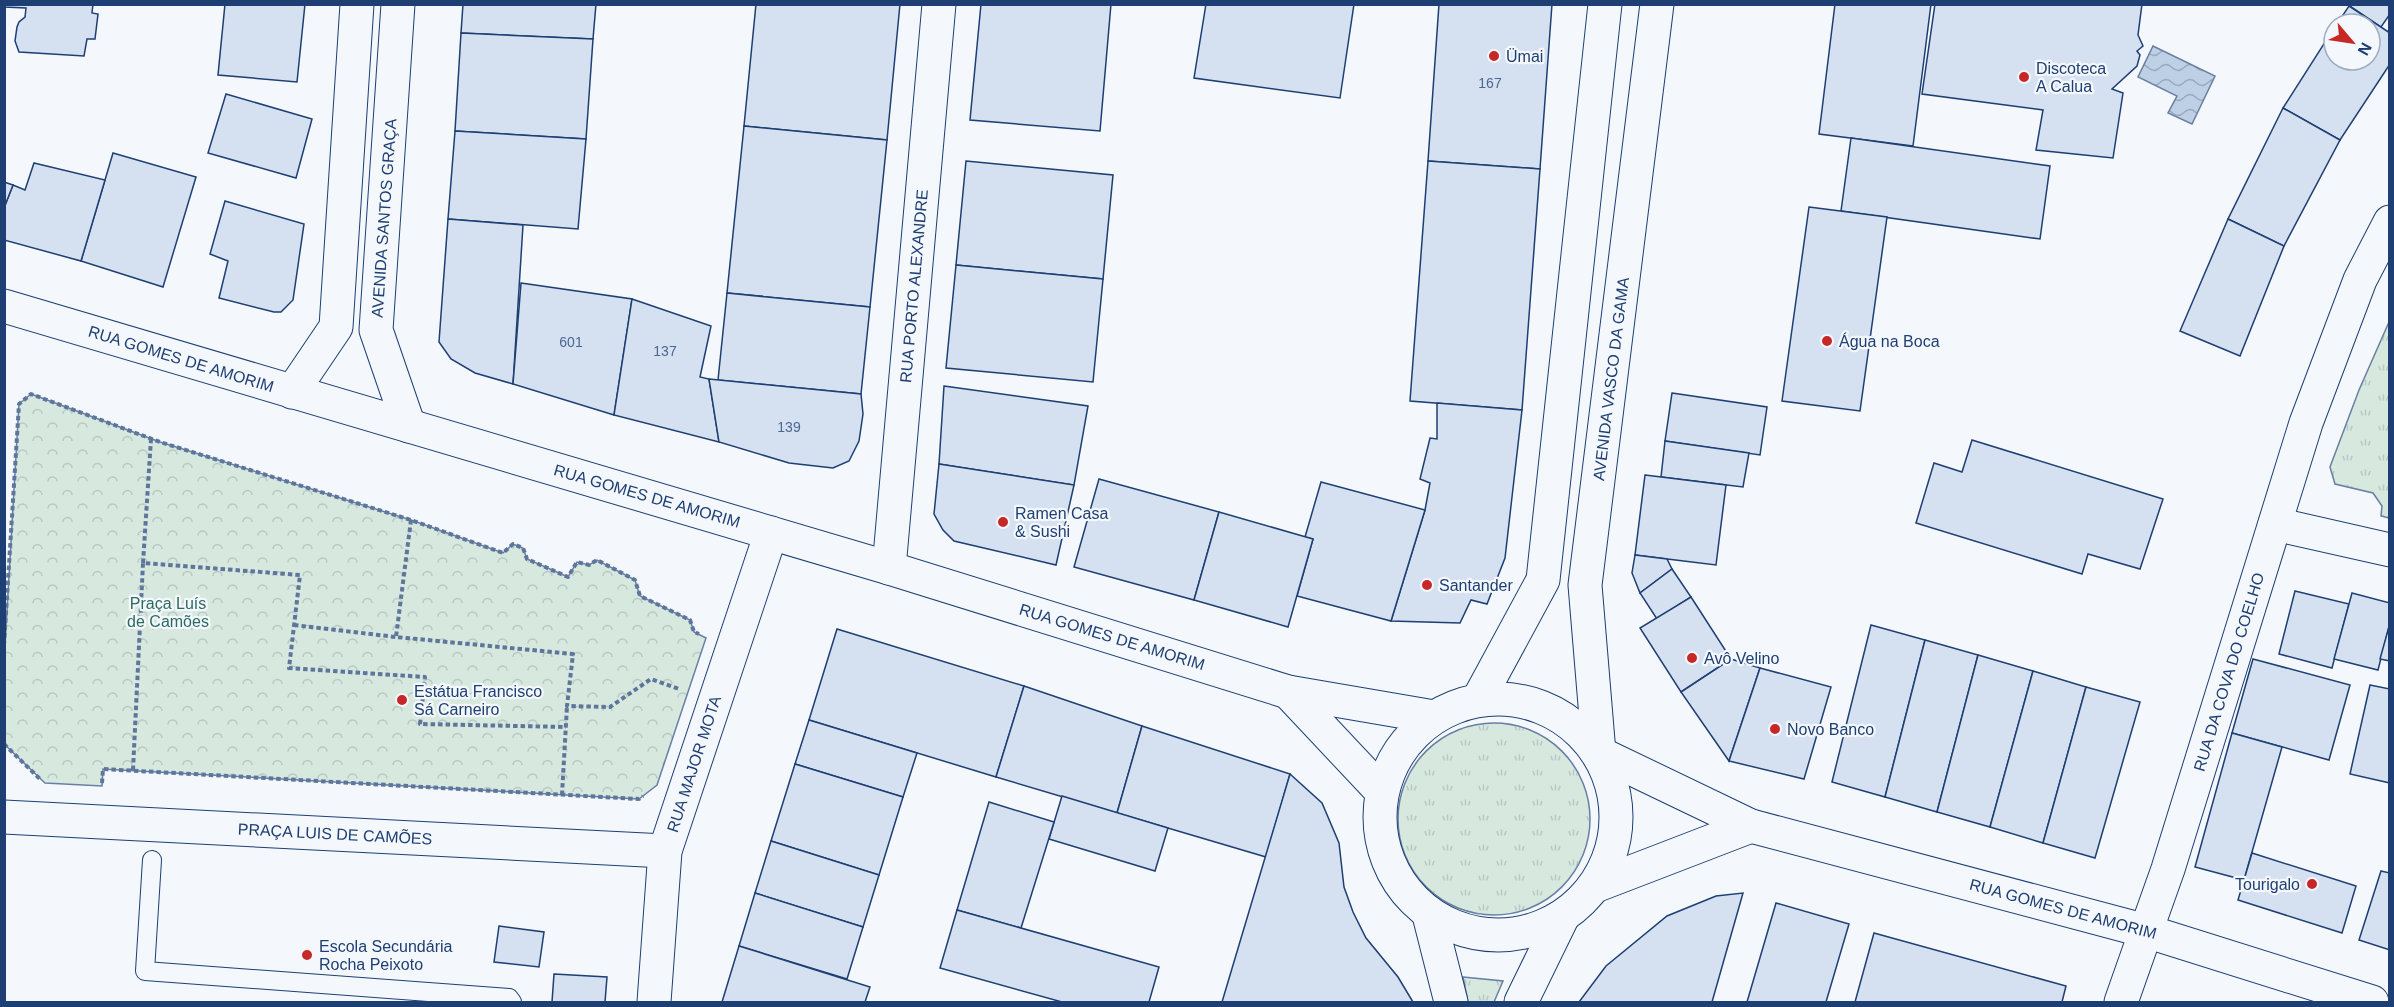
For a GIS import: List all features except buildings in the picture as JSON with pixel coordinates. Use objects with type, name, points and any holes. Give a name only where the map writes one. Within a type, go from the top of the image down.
[{"type":"main road","points":[[292,392],[336,327],[357,4]]},
{"type":"main road","name":"AVENIDA SANTOS GRAÇA","points":[[398,4],[376,330],[409,426]]},
{"type":"main road","name":"RUA PORTO ALEXANDRE","points":[[889,568],[939,4]]},
{"type":"main road","points":[[1478,700],[1543,580],[1605,4]]},
{"type":"main road","name":"AVENIDA VASCO DA GAMA","points":[[1599,753],[1585,585],[1657,4]]},
{"type":"main road","name":"RUA DA COVA DO COELHO","points":[[2121,1002],[2146,931],[2306,423],[2351,302],[2390,222]]},
{"type":"main road","name":"RUA GOMES DE AMORIM","points":[[4,306],[771,532],[1288,692],[1434,717]]},
{"type":"main road","points":[[2275,524],[2390,550]]},
{"type":"main road","name":"RUA MAJOR MOTA","points":[[654,1002],[664,851],[771,532]]},
{"type":"main road","name":"RUA GOMES DE AMORIM","points":[[1288,692],[1382,792]]},
{"type":"main road","points":[[1521,1002],[1562,918],[1595,886],[1614,843],[1615,796],[1599,753],[1567,720],[1524,701],[1478,700],[1434,717],[1400,749],[1382,792],[1381,838],[1397,882],[1429,915],[1472,934],[1518,935],[1562,918]]},
{"type":"main road","name":"RUA GOMES DE AMORIM","points":[[1599,753],[1751,826],[2146,931],[2372,1002]]},
{"type":"main road","name":"PRAÇA LUIS DE CAMÕES","points":[[4,817],[664,851]]},
{"type":"main road","points":[[1595,886],[1751,826]]},
{"type":"main road","points":[[1429,915],[1451,1002]]},
{"type":"lane","points":[[152,860],[145,971],[509,998],[512,1002]]},
{"type":"path","points":[[4,645],[19,404],[31,394],[151,439],[411,520],[503,553],[513,544],[523,548],[527,559],[568,577],[578,562],[589,565],[597,560],[635,580],[640,596],[690,620],[694,632],[706,638]]},
{"type":"path","points":[[133,770],[151,439]]},
{"type":"path","points":[[396,637],[411,520]]},
{"type":"path","points":[[143,563],[300,575],[289,668],[425,677],[420,724],[566,727]]},
{"type":"path","points":[[294,625],[573,654],[567,705],[562,795]]},
{"type":"path","points":[[567,705],[610,707],[651,679],[688,692]]},
{"type":"path","points":[[4,744],[45,783]]},
{"type":"path","points":[[90,785],[102,786],[103,769],[639,799],[648,792]]},
{"type":"green space","points":[[2389,322],[2389,518],[2381,516],[2382,506],[2373,493],[2335,484],[2330,467],[2359,390]]},
{"type":"green space","name":"Praça Luís de Camões","points":[[31,394],[160,442],[411,520],[503,553],[513,544],[523,548],[527,559],[568,577],[577,562],[589,565],[597,560],[635,580],[640,596],[690,620],[694,632],[706,638],[657,785],[639,799],[103,769],[102,786],[45,783],[4,744],[5,645],[19,404]]},
{"type":"green space","points":[[1494,723],[1513,725],[1531,731],[1562,751],[1582,782],[1588,800],[1590,819],[1588,838],[1582,856],[1562,887],[1531,907],[1513,913],[1494,915],[1475,913],[1457,907],[1426,887],[1406,856],[1400,838],[1398,819],[1400,800],[1406,782],[1426,751],[1457,731],[1475,725]]},
{"type":"green space","points":[[1463,977],[1503,981],[1494,1002],[1468,1002]]},
{"type":"water","points":[[2153,46],[2215,76],[2192,124],[2168,113],[2177,96],[2138,77]]},
{"type":"place","name":"Ümai","points":[[1494,56]]},
{"type":"place","name":"Discoteca A Calua","points":[[2024,77]]},
{"type":"place","name":"Água na Boca","points":[[1827,341]]},
{"type":"place","name":"Ramen Casa & Sushi","points":[[1003,522]]},
{"type":"place","name":"Santander","points":[[1427,585]]},
{"type":"place","name":"Avô Velino","points":[[1692,658]]},
{"type":"place","name":"Estátua Francisco Sá Carneiro","points":[[402,700]]},
{"type":"place","name":"Novo Banco","points":[[1775,729]]},
{"type":"place","name":"Tourigalo","points":[[2312,884]]},
{"type":"place","name":"Escola Secundária Rocha Peixoto","points":[[307,955]]}]
